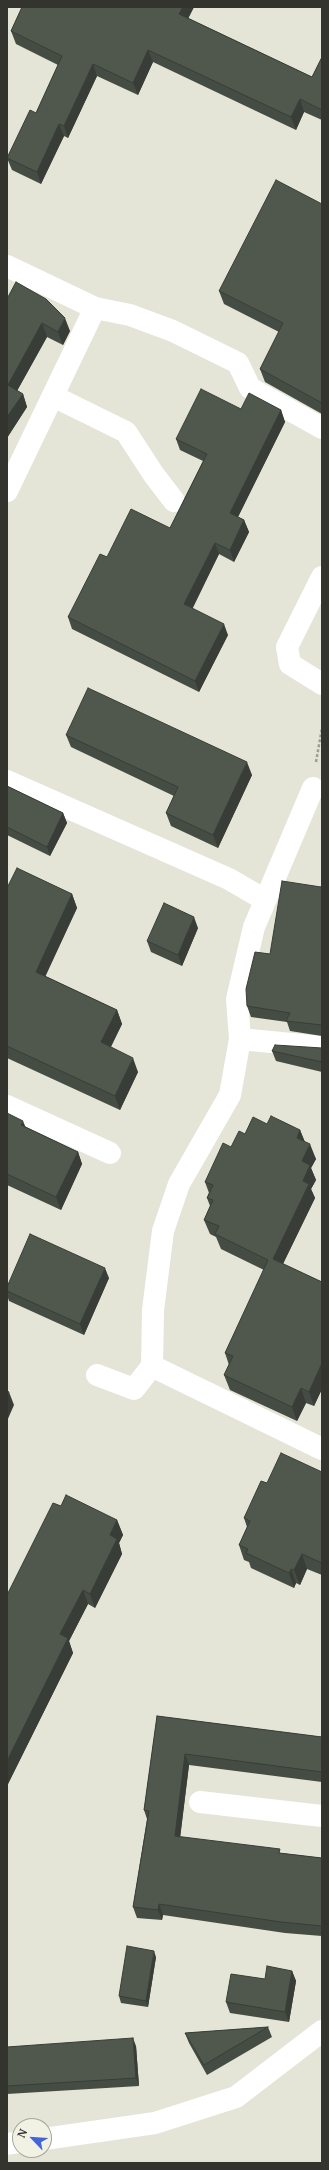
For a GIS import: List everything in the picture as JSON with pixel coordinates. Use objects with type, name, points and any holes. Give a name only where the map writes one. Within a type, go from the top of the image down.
[{"type":"street","points":[[7,266],[96,308],[130,315],[173,331],[238,363],[250,388],[322,428]]},
{"type":"street","points":[[7,491],[96,308]]},
{"type":"street","points":[[53,396],[126,432],[154,475],[174,501]]},
{"type":"street","points":[[322,577],[287,647],[290,664],[322,684]]},
{"type":"street","points":[[7,781],[229,879],[265,900]]},
{"type":"street","points":[[96,1375],[134,1389],[152,1366],[153,1310],[163,1231],[179,1184],[230,1095],[240,1039],[237,1000],[254,927],[313,788]]},
{"type":"street","points":[[240,1039],[322,1048]]},
{"type":"street","points":[[7,1106],[110,1152]]},
{"type":"street","points":[[152,1366],[322,1449]]},
{"type":"street","points":[[200,1802],[322,1816]]},
{"type":"street","points":[[52,2137],[155,2123],[236,2098],[322,2031]]},
{"type":"path","points":[[316,764],[322,728]]},
{"type":"building","points":[[22,7],[183,7],[179,14],[312,77],[322,57],[322,110],[300,99],[291,117],[148,50],[133,83],[93,64],[64,126],[59,124],[37,172],[7,158],[30,110],[36,113],[62,56],[11,31]]},
{"type":"building","points":[[276,180],[322,204],[322,403],[260,369],[283,323],[219,291]]},
{"type":"building","points":[[16,282],[46,299],[65,318],[58,332],[42,323],[8,385],[23,394],[7,417],[7,296],[8,297]]},
{"type":"building","points":[[201,389],[241,409],[249,393],[281,410],[230,513],[244,520],[230,550],[215,543],[184,604],[224,624],[195,681],[68,617],[100,554],[107,557],[131,509],[170,528],[207,454],[176,439]]},
{"type":"building","points":[[88,688],[247,762],[213,835],[166,813],[178,787],[66,735]]},
{"type":"building","points":[[7,786],[63,813],[47,847],[7,827]]},
{"type":"building","points":[[17,868],[72,894],[36,972],[117,1010],[101,1042],[133,1058],[115,1096],[7,1046],[7,888]]},
{"type":"building","points":[[282,881],[321,887],[322,884],[322,1025],[286,1021],[290,1013],[247,1006],[246,989],[255,952],[270,954]]},
{"type":"building","points":[[164,903],[194,917],[178,955],[147,941]]},
{"type":"building","points":[[275,1045],[322,1048],[322,1062],[272,1051]]},
{"type":"building","points":[[7,1113],[23,1121],[21,1125],[78,1152],[56,1197],[7,1174]]},
{"type":"building","points":[[271,1116],[300,1130],[297,1138],[310,1144],[302,1161],[310,1165],[303,1181],[309,1184],[273,1259],[322,1282],[322,1363],[309,1392],[301,1388],[292,1407],[224,1375],[233,1356],[225,1353],[268,1260],[215,1234],[219,1226],[204,1220],[213,1200],[207,1198],[213,1185],[205,1182],[223,1143],[231,1147],[239,1131],[245,1134],[253,1117],[267,1124]]},
{"type":"building","points":[[30,1234],[105,1268],[80,1324],[7,1291],[7,1287]]},
{"type":"building","points":[[281,1453],[322,1472],[322,1563],[302,1554],[294,1570],[291,1569],[289,1573],[246,1553],[248,1549],[239,1545],[250,1521],[244,1518],[261,1481],[267,1483]]},
{"type":"building","points":[[66,1495],[117,1520],[110,1535],[117,1539],[90,1594],[83,1590],[60,1634],[68,1638],[7,1761],[7,1595],[53,1503],[61,1506]]},
{"type":"building","points":[[157,1716],[322,1737],[322,1772],[185,1754],[175,1836],[280,1849],[279,1853],[322,1858],[322,1926],[281,1922],[159,1904],[158,1910],[133,1907],[149,1811],[144,1810]]},
{"type":"building","points":[[127,1946],[154,1951],[146,2001],[119,1996]]},
{"type":"building","points":[[267,1966],[292,1971],[285,2012],[226,2002],[231,1974],[265,1979]]},
{"type":"building","points":[[268,2027],[204,2065],[185,2033]]},
{"type":"building","points":[[133,2038],[136,2078],[7,2086],[7,2047]]}]
